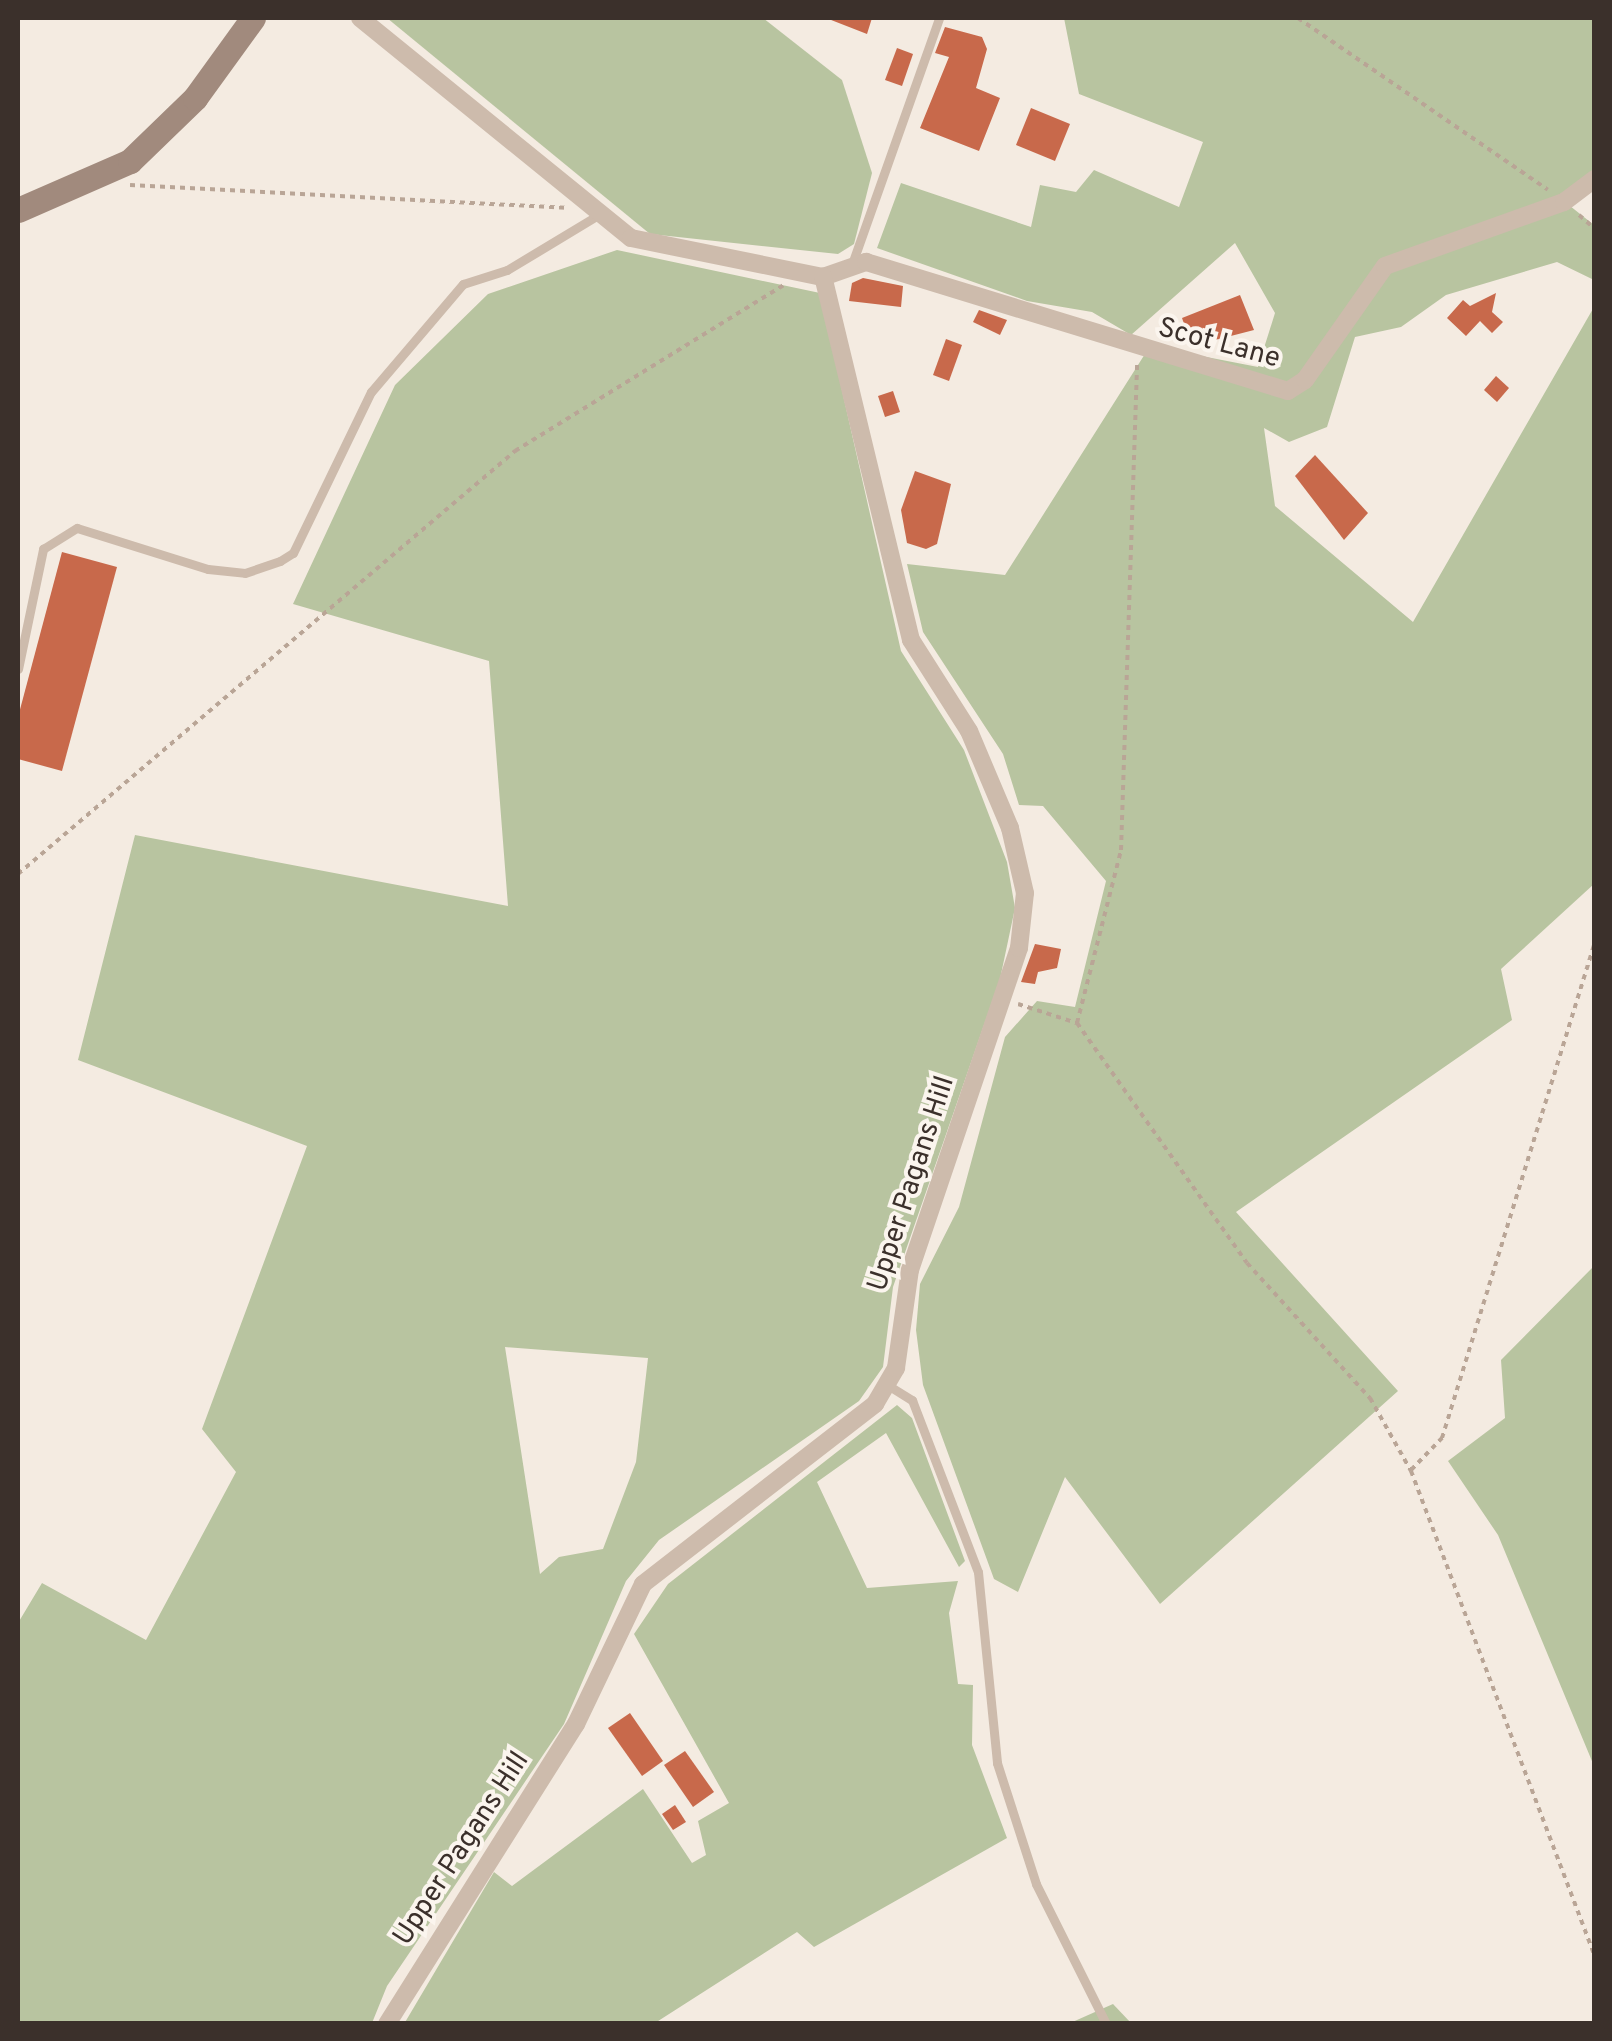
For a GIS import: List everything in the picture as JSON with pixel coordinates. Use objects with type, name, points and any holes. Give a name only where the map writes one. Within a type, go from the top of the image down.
[{"type":"street","points":[[18,210],[96,182],[168,130],[253,18]]},
{"type":"street","points":[[360,18],[594,212],[679,254],[802,268],[824,277],[852,264]]},
{"type":"street","name":"Scot Lane","points":[[852,264],[938,280],[1138,350],[1288,391],[1306,380],[1384,266],[1564,202],[1594,179]]},
{"type":"street","name":"Upper Pagans Hill","points":[[388,2024],[576,1724],[643,1584],[875,1404],[886,1384],[910,1270],[1006,993],[1025,893],[1010,828],[969,732],[911,640],[824,277]]},
{"type":"lane","points":[[852,264],[939,18]]},
{"type":"lane","points":[[18,669],[44,549],[77,528],[208,569],[246,574],[293,553],[371,392],[462,284],[507,270],[594,212]]},
{"type":"lane","points":[[886,1384],[912,1400],[978,1572],[996,1763],[1036,1884],[1106,2024]]},
{"type":"path","points":[[1298,18],[1564,202]]},
{"type":"path","points":[[96,182],[594,212]]},
{"type":"path","points":[[18,874],[515,451],[772,298],[802,268]]},
{"type":"path","points":[[1077,1022],[1120,850],[1138,350]]},
{"type":"path","points":[[1411,1471],[1442,1438],[1594,945]]},
{"type":"path","points":[[1006,993],[1025,1010],[1077,1022],[1247,1263],[1370,1398],[1411,1471],[1594,1954]]},
{"type":"green space","points":[[387,18],[763,18],[842,80],[872,173],[854,244],[838,254],[650,234]]},
{"type":"green space","points":[[1064,18],[1594,18],[1594,179],[1565,202],[1594,225],[1594,280],[1557,262],[1446,295],[1401,327],[1355,337],[1327,427],[1289,442],[1264,428],[1275,506],[1413,622],[1594,307],[1594,884],[1501,969],[1512,1020],[1236,1212],[1398,1391],[1160,1604],[1065,1477],[1018,1592],[994,1579],[923,1385],[916,1330],[920,1284],[959,1207],[1005,1037],[1037,1001],[1075,1007],[1106,881],[1043,806],[1019,805],[1003,754],[923,632],[907,564],[1005,575],[1150,346],[1258,367],[1275,313],[1235,243],[1131,335],[1092,312],[1027,301],[877,248],[901,183],[1031,227],[1040,185],[1076,192],[1094,170],[1179,207],[1203,142],[1079,94]]},
{"type":"green space","points":[[617,250],[820,293],[901,651],[964,750],[1007,862],[1015,908],[1000,979],[893,1287],[883,1367],[859,1401],[659,1540],[626,1581],[564,1724],[387,1986],[372,2023],[18,2023],[18,1623],[42,1583],[146,1640],[236,1472],[202,1429],[307,1146],[78,1060],[135,835],[508,906],[489,661],[293,604],[395,385],[488,294]],"holes":[[[505,1347],[648,1358],[636,1462],[603,1549],[559,1557],[540,1574]]]},
{"type":"green space","points":[[1594,1266],[1594,1766],[1498,1535],[1448,1461],[1505,1418],[1501,1360]]},
{"type":"green space","points":[[897,1405],[912,1418],[965,1561],[959,1567],[886,1433],[817,1482],[867,1588],[958,1581],[949,1613],[958,1684],[973,1685],[972,1745],[1007,1838],[814,1947],[797,1932],[655,2023],[404,2024],[494,1872],[512,1886],[643,1789],[692,1863],[706,1855],[698,1821],[729,1803],[634,1634],[668,1584]]},
{"type":"green space","points":[[1113,2004],[1131,2023],[1068,2024]]},
{"type":"building","points":[[826,18],[872,18],[867,34]]},
{"type":"building","points":[[945,27],[982,37],[987,49],[976,88],[1000,98],[979,151],[920,128],[949,57],[935,53]]},
{"type":"building","points":[[897,48],[913,54],[902,86],[885,80]]},
{"type":"building","points":[[1031,108],[1070,124],[1055,161],[1016,145]]},
{"type":"building","points":[[863,278],[903,286],[901,307],[849,301],[852,283]]},
{"type":"building","points":[[1496,293],[1492,312],[1503,322],[1492,333],[1480,321],[1466,336],[1447,318],[1463,300],[1470,306]]},
{"type":"building","points":[[1240,295],[1254,330],[1192,346],[1182,318]]},
{"type":"building","points":[[979,310],[1007,320],[1000,335],[973,322]]},
{"type":"building","points":[[946,339],[962,345],[949,381],[933,375]]},
{"type":"building","points":[[1496,376],[1509,388],[1497,402],[1484,390]]},
{"type":"building","points":[[893,391],[900,412],[885,417],[878,396]]},
{"type":"building","points":[[1315,455],[1368,513],[1344,540],[1295,476]]},
{"type":"building","points":[[915,471],[951,484],[937,544],[926,549],[907,543],[901,510]]},
{"type":"building","points":[[62,552],[117,567],[62,771],[18,759],[18,717]]},
{"type":"building","points":[[1035,944],[1061,949],[1057,968],[1038,972],[1035,984],[1021,982]]},
{"type":"building","points":[[630,1713],[663,1761],[642,1776],[608,1728]]},
{"type":"building","points":[[685,1751],[714,1792],[693,1807],[664,1765]]},
{"type":"building","points":[[675,1805],[686,1822],[673,1830],[662,1814]]}]
